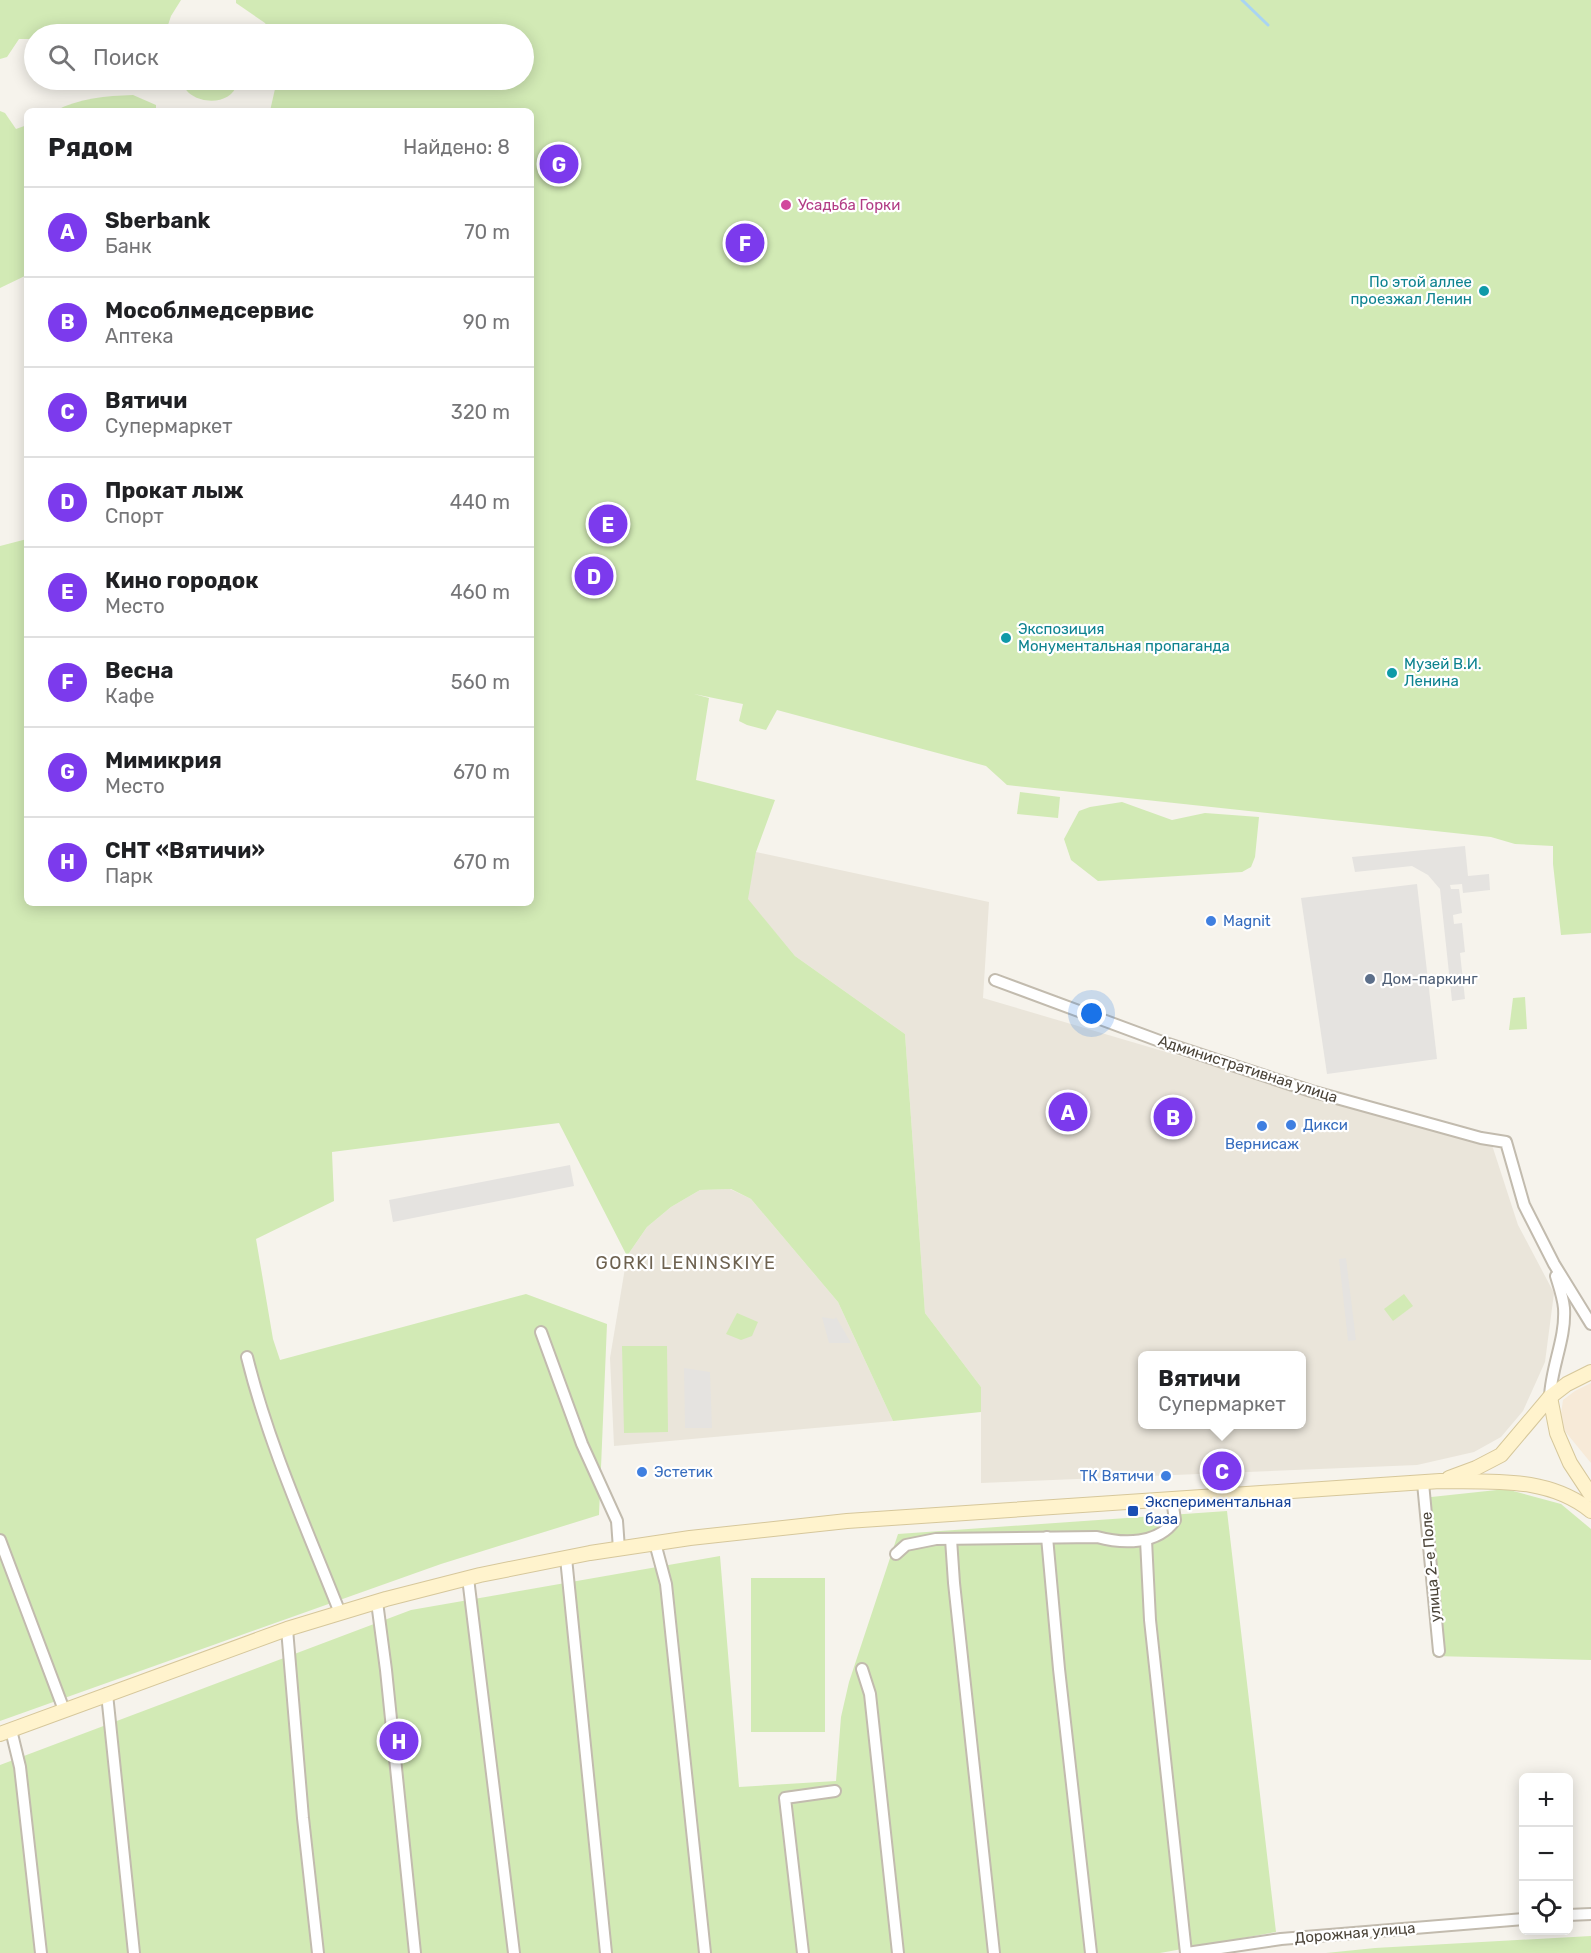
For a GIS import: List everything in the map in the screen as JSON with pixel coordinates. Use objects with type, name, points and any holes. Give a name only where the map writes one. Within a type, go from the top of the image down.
[{"type":"main road","points":[[1440,1481],[1476,1468],[1501,1455],[1550,1398],[1567,1384],[1591,1372]]},
{"type":"main road","points":[[1550,1398],[1557,1433],[1570,1463],[1591,1495]]},
{"type":"main road","points":[[6,1732],[287,1629],[377,1602],[468,1578],[655,1543],[847,1521],[1440,1481],[1521,1482],[1560,1492],[1591,1510]]},
{"type":"street","name":"Административная улица","points":[[995,980],[1165,1043],[1311,1090],[1506,1143],[1524,1205],[1554,1264]]},
{"type":"street","points":[[1554,1264],[1591,1324]]},
{"type":"street","points":[[1550,1398],[1551,1381],[1563,1334],[1564,1308],[1554,1264]]},
{"type":"street","points":[[541,1332],[582,1444],[617,1521],[619,1549]]},
{"type":"street","points":[[247,1358],[255,1390],[290,1490],[340,1613]]},
{"type":"street","name":"улица 2-е Поле","points":[[1423,1483],[1438,1651]]},
{"type":"street","points":[[896,1554],[906,1545],[936,1539],[1097,1537],[1106,1540],[1146,1540],[1169,1529],[1175,1520],[1172,1499]]},
{"type":"street","points":[[1047,1537],[1091,1953]]},
{"type":"street","points":[[951,1539],[994,1953]]},
{"type":"street","points":[[0,1540],[64,1710]]},
{"type":"street","points":[[1146,1540],[1150,1620],[1186,1953]]},
{"type":"street","points":[[655,1543],[666,1584],[705,1953]]},
{"type":"street","points":[[567,1558],[606,1953]]},
{"type":"street","points":[[468,1578],[514,1953]]},
{"type":"street","points":[[377,1602],[416,1953]]},
{"type":"street","points":[[287,1629],[303,1818],[318,1953]]},
{"type":"street","points":[[862,1669],[870,1694],[898,1953]]},
{"type":"street","points":[[106,1695],[134,1953]]},
{"type":"street","points":[[6,1732],[20,1767],[41,1953]]},
{"type":"street","points":[[803,1953],[785,1798],[835,1791]]},
{"type":"street","points":[[1573,1915],[1591,1914]]},
{"type":"street","name":"Дорожная улица","points":[[1186,1953],[1281,1939],[1519,1919]]},
{"type":"shaded area","points":[[1465,846],[1468,876],[1489,874],[1490,890],[1463,893],[1462,884],[1450,885],[1451,889],[1459,889],[1462,913],[1453,915],[1454,924],[1462,923],[1465,952],[1460,953],[1465,999],[1452,1001],[1440,889],[1428,875],[1412,866],[1355,872],[1352,857]]},
{"type":"shaded area","points":[[756,852],[989,902],[983,998],[1308,1094],[1320,1100],[1492,1145],[1518,1225],[1554,1293],[1545,1362],[1523,1411],[1501,1437],[1474,1452],[1417,1465],[981,1483],[981,1387],[925,1313],[905,1034],[795,956],[747,899]]},
{"type":"shaded area","name":"Дом-паркинг","points":[[1417,884],[1437,1059],[1327,1074],[1301,898]]},
{"type":"shaded area","points":[[570,1165],[574,1186],[393,1222],[389,1200]]},
{"type":"shaded area","points":[[730,1189],[751,1199],[838,1302],[893,1421],[614,1446],[610,1358],[627,1256],[647,1227],[671,1207],[700,1190]]},
{"type":"shaded area","points":[[1346,1258],[1356,1340],[1348,1341],[1339,1259]]},
{"type":"shaded area","points":[[822,1317],[834,1319],[836,1317],[851,1343],[829,1343]]},
{"type":"shaded area","points":[[684,1368],[710,1372],[712,1428],[685,1428]]},
{"type":"shaded area","points":[[1591,1383],[1591,1463],[1564,1430],[1561,1414],[1563,1400]]},
{"type":"green space","points":[[0,0],[181,0],[168,24],[24,24],[24,39],[19,39],[7,57],[0,59]]},
{"type":"green space","points":[[236,0],[1591,0],[1591,933],[1561,935],[1553,846],[1515,844],[1491,837],[1007,785],[986,766],[777,710],[766,730],[747,725],[739,721],[743,704],[694,694],[709,698],[696,780],[775,800],[756,852],[748,899],[795,956],[905,1034],[925,1313],[981,1387],[981,1412],[893,1421],[838,1302],[751,1199],[731,1189],[700,1190],[671,1207],[647,1227],[627,1256],[559,1123],[332,1152],[334,1201],[256,1239],[273,1339],[280,1360],[526,1294],[607,1324],[599,1515],[441,1564],[0,1721],[0,546],[24,540],[24,906],[534,906],[534,108],[271,108],[275,90],[534,90],[534,24],[266,24],[236,3]]},
{"type":"green space","points":[[187,90],[234,90],[227,97],[218,100],[209,101],[191,95]]},
{"type":"green space","points":[[133,95],[156,105],[156,108],[62,108],[83,100]]},
{"type":"green space","points":[[0,111],[5,113],[16,129],[24,126],[24,276],[0,288]]},
{"type":"green space","points":[[1020,792],[1060,797],[1058,818],[1017,814]]},
{"type":"green space","points":[[1122,802],[1172,820],[1205,813],[1259,817],[1255,857],[1251,867],[1242,872],[1098,881],[1071,860],[1064,839],[1079,811]]},
{"type":"green space","points":[[1525,997],[1527,1029],[1509,1030],[1513,998]]},
{"type":"green space","points":[[1404,1294],[1413,1306],[1393,1321],[1384,1309]]},
{"type":"green space","points":[[737,1313],[758,1322],[752,1336],[741,1340],[726,1334]]},
{"type":"green space","points":[[622,1346],[667,1346],[668,1432],[624,1433]]},
{"type":"green space","points":[[1506,1489],[1561,1504],[1591,1529],[1591,1660],[1433,1656],[1422,1498]]},
{"type":"green space","points":[[1227,1511],[1276,1932],[1160,1953],[0,1953],[0,1765],[411,1610],[720,1556],[739,1787],[836,1781],[841,1717],[849,1682],[898,1534]]},
{"type":"green space","points":[[751,1578],[825,1578],[825,1732],[751,1732]]},
{"type":"green space","points":[[1591,1936],[1591,1953],[1326,1953],[1375,1948]]},
{"type":"waterway","points":[[1242,0],[1268,25]]},
{"type":"place","name":"Мимикрия","points":[[559,164]]},
{"type":"place","name":"Усадьба Горки","points":[[786,205]]},
{"type":"place","name":"Весна","points":[[745,243]]},
{"type":"place","name":"По этой аллее проезжал Ленин","points":[[1484,291]]},
{"type":"place","name":"Кино городок","points":[[608,524]]},
{"type":"place","name":"Прокат лыж","points":[[594,576]]},
{"type":"place","name":"Экспозиция Монументальная пропаганда","points":[[1006,638]]},
{"type":"place","name":"Музей В.И. Ленина","points":[[1392,673]]},
{"type":"place","name":"Magnit","points":[[1211,921]]},
{"type":"place","name":"Дом-паркинг","points":[[1370,979]]},
{"type":"place","name":"Sberbank","points":[[1068,1112]]},
{"type":"place","name":"Мособлмедсервис","points":[[1173,1117]]},
{"type":"place","name":"Дикси","points":[[1291,1125]]},
{"type":"place","name":"Вернисаж","points":[[1262,1126]]},
{"type":"place","name":"Вятичи","points":[[1222,1471]]},
{"type":"place","name":"Эстетик","points":[[642,1472]]},
{"type":"place","name":"ТК Вятичи","points":[[1166,1476]]},
{"type":"place","name":"Экспериментальная база","points":[[1133,1511]]},
{"type":"place","name":"СНТ «Вятичи»","points":[[399,1741]]},
{"type":"district","name":"GORKI LENINSKIYE","points":[[686,1263]]}]
